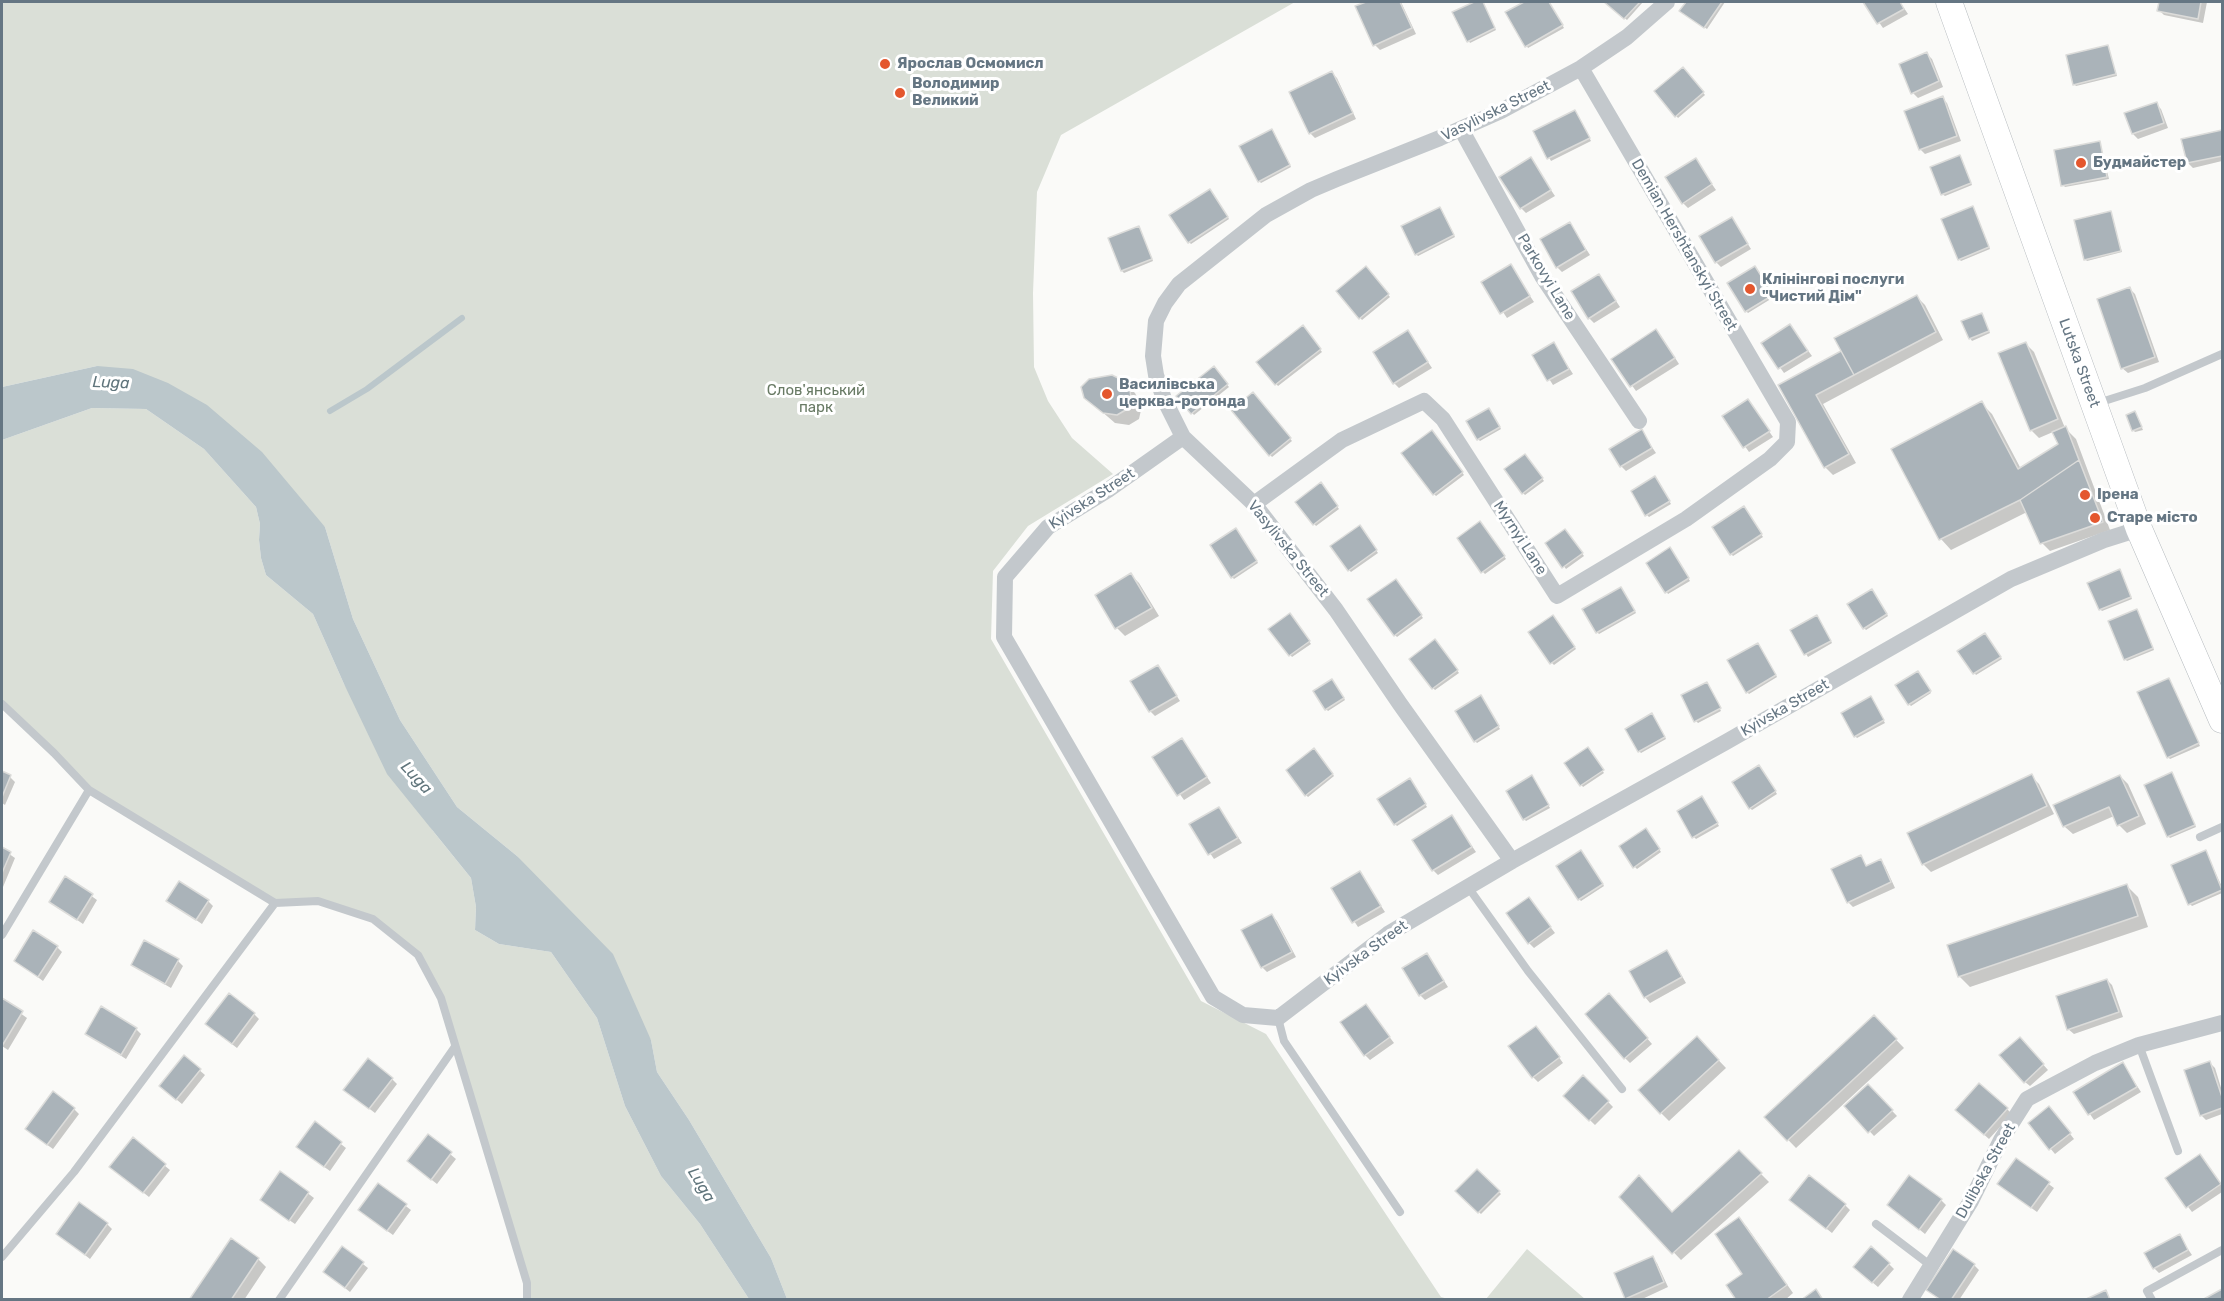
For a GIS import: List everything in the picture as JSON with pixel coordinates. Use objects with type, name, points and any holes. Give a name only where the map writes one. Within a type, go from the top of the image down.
[{"type":"main road","name":"Lutska Street","points":[[1949,2],[2139,529],[2223,720]]},
{"type":"street","name":"Vasylivska Street","points":[[1512,861],[1336,610],[1254,504],[1183,437],[1164,399],[1156,375],[1153,356],[1156,321],[1165,303],[1179,285],[1266,215],[1337,178],[1501,111],[1581,69],[1627,37],[1667,2]]},
{"type":"street","name":"Demian Hershtanskyi Street","points":[[1581,69],[1788,422]]},
{"type":"street","name":"Parkovyi Lane","points":[[1461,129],[1542,276],[1638,421]]},
{"type":"street","name":"Myrnyi Lane","points":[[1254,504],[1342,440],[1424,401],[1443,419],[1557,596],[1686,519],[1770,459],[1787,442],[1788,422]]},
{"type":"street","name":"Kyivska Street","points":[[1183,437],[1108,490],[1048,527],[1005,577],[1004,637],[1213,997],[1243,1015],[1278,1018],[1388,934],[1512,861],[2011,579],[2104,540],[2139,529]]},
{"type":"street","name":"Dulibska Street","points":[[1910,1299],[1971,1201],[2001,1140],[2027,1099],[2095,1063],[2139,1045],[2223,1023]]},
{"type":"lane","points":[[2094,404],[2145,388],[2223,354]]},
{"type":"lane","points":[[2,704],[89,790],[275,903],[318,901],[373,919],[418,955],[441,998],[454,1048],[527,1283],[527,1299]]},
{"type":"lane","points":[[2,936],[89,790]]},
{"type":"lane","points":[[2200,837],[2223,827]]},
{"type":"lane","points":[[1468,887],[1528,970],[1622,1089]]},
{"type":"lane","points":[[2,1257],[74,1172],[275,903]]},
{"type":"lane","points":[[1278,1018],[1284,1041],[1400,1212]]},
{"type":"lane","points":[[2139,1045],[2178,1151]]},
{"type":"lane","points":[[279,1299],[454,1048]]},
{"type":"lane","points":[[1876,1224],[1930,1265]]},
{"type":"lane","points":[[2152,1299],[2147,1291],[2223,1250]]},
{"type":"green space","name":"Слов'янський парк","points":[[2,2],[1295,2],[1061,135],[1037,192],[1033,293],[1034,367],[1048,401],[1072,438],[1113,474],[1028,526],[993,571],[991,639],[1201,1001],[1266,1034],[1441,1297],[1448,1299],[787,1299],[771,1258],[689,1120],[657,1072],[651,1040],[517,856],[457,807],[400,720],[353,619],[325,527],[97,366],[2,387]]},
{"type":"green space","points":[[92,408],[146,409],[204,449],[256,507],[260,524],[261,558],[266,575],[313,614],[344,684],[433,831],[471,878],[476,907],[475,930],[499,944],[551,952],[597,1018],[625,1106],[661,1176],[700,1224],[749,1299],[527,1299],[527,1283],[441,998],[418,955],[372,919],[318,901],[275,903],[89,790],[2,704],[2,440]]},
{"type":"green space","points":[[1527,1249],[1585,1299],[1486,1299]]},
{"type":"water","name":"Luga","points":[[97,366],[133,369],[168,383],[207,405],[262,452],[325,527],[353,619],[400,720],[457,807],[517,856],[613,954],[651,1040],[657,1072],[689,1120],[771,1258],[787,1299],[749,1299],[700,1224],[661,1176],[625,1106],[597,1018],[551,952],[499,944],[475,930],[476,907],[471,878],[387,774],[313,614],[266,575],[261,558],[260,524],[256,507],[204,449],[146,409],[92,408],[2,440],[2,387]]},
{"type":"building","points":[[1366,2],[1400,2],[1412,28],[1373,46],[1355,6]]},
{"type":"building","points":[[1474,2],[1483,2],[1495,28],[1467,42],[1452,12]]},
{"type":"building","points":[[1524,2],[1549,2],[1563,25],[1525,47],[1505,12]]},
{"type":"building","points":[[1604,2],[1640,2],[1624,19]]},
{"type":"building","points":[[1686,2],[1722,2],[1704,28],[1679,11]]},
{"type":"building","points":[[1863,2],[1900,2],[1904,9],[1877,24]]},
{"type":"building","points":[[2159,2],[2201,2],[2198,19],[2157,11]]},
{"type":"building","points":[[2108,45],[2116,74],[2073,85],[2066,55]]},
{"type":"building","points":[[1927,52],[1939,81],[1911,94],[1899,64]]},
{"type":"building","points":[[1683,67],[1704,92],[1675,117],[1654,91]]},
{"type":"building","points":[[1332,71],[1353,113],[1309,134],[1289,92]]},
{"type":"building","points":[[1943,96],[1957,136],[1919,150],[1904,111]]},
{"type":"building","points":[[2157,102],[2164,123],[2132,134],[2124,113]]},
{"type":"building","points":[[1575,110],[1590,138],[1547,159],[1533,131]]},
{"type":"building","points":[[1272,129],[1290,165],[1258,182],[1239,146]]},
{"type":"building","points":[[2222,130],[2222,156],[2187,163],[2181,139]]},
{"type":"building","name":"Будмайстер","points":[[2100,141],[2107,177],[2061,186],[2054,150]]},
{"type":"building","points":[[1960,155],[1971,183],[1941,195],[1930,167]]},
{"type":"building","points":[[1531,157],[1551,190],[1520,209],[1499,177]]},
{"type":"building","points":[[1696,158],[1712,184],[1682,204],[1665,177]]},
{"type":"building","points":[[1210,189],[1228,217],[1188,243],[1169,215]]},
{"type":"building","points":[[1973,206],[1989,247],[1958,260],[1941,219]]},
{"type":"building","points":[[1440,207],[1454,235],[1415,255],[1401,226]]},
{"type":"building","points":[[2111,211],[2121,251],[2084,260],[2074,220]]},
{"type":"building","points":[[1732,217],[1748,244],[1715,263],[1699,236]]},
{"type":"building","points":[[1570,222],[1586,250],[1556,268],[1540,239]]},
{"type":"building","points":[[1139,226],[1152,259],[1121,271],[1108,238]]},
{"type":"building","points":[[1511,264],[1530,296],[1500,314],[1481,282]]},
{"type":"building","points":[[1366,266],[1389,294],[1359,319],[1336,291]]},
{"type":"building","name":"Клінінгові послуги \"Чистий Дім\"","points":[[1755,266],[1773,295],[1745,312],[1727,283]]},
{"type":"building","points":[[1599,274],[1616,301],[1588,319],[1571,291]]},
{"type":"building","points":[[2130,287],[2155,357],[2121,369],[2097,299]]},
{"type":"building","points":[[1917,295],[1936,332],[1854,375],[1834,338]]},
{"type":"building","points":[[1982,313],[1989,331],[1969,339],[1961,321]]},
{"type":"building","points":[[1790,324],[1808,351],[1778,369],[1761,343]]},
{"type":"building","points":[[1303,325],[1321,349],[1275,385],[1256,362]]},
{"type":"building","points":[[1656,329],[1675,358],[1630,387],[1611,359]]},
{"type":"building","points":[[1408,330],[1428,362],[1393,384],[1373,352]]},
{"type":"building","points":[[1554,342],[1569,369],[1547,381],[1532,355]]},
{"type":"building","points":[[2026,342],[2058,419],[2030,431],[1998,353]]},
{"type":"building","points":[[1841,351],[1854,375],[1816,395],[1849,454],[1824,468],[1778,385]]},
{"type":"building","points":[[1214,366],[1228,384],[1191,414],[1176,396]]},
{"type":"building","name":"Василівська церква-ротонда","points":[[1112,375],[1124,381],[1130,390],[1129,408],[1117,415],[1103,413],[1084,398],[1081,387],[1089,379]]},
{"type":"building","points":[[1253,392],[1291,438],[1269,456],[1231,410]]},
{"type":"building","points":[[1748,399],[1770,431],[1743,448],[1722,416]]},
{"type":"building","points":[[1982,401],[2018,469],[2058,444],[2052,432],[2066,426],[2079,460],[2020,500],[1939,540],[1891,449]]},
{"type":"building","points":[[1489,408],[1500,427],[1477,440],[1466,421]]},
{"type":"building","points":[[2135,411],[2142,427],[2132,431],[2126,415]]},
{"type":"building","points":[[1642,429],[1652,448],[1620,467],[1609,449]]},
{"type":"building","points":[[1432,430],[1463,472],[1433,495],[1401,453]]},
{"type":"building","points":[[1525,454],[1543,478],[1522,494],[1504,469]]},
{"type":"building","points":[[2079,460],[2103,522],[2040,544],[2020,500]]},
{"type":"building","points":[[1655,476],[1670,501],[1645,516],[1631,491]]},
{"type":"building","points":[[1321,482],[1338,506],[1313,525],[1295,502]]},
{"type":"building","points":[[1744,506],[1762,534],[1730,555],[1712,527]]},
{"type":"building","points":[[1480,521],[1505,556],[1481,573],[1457,538]]},
{"type":"building","points":[[1360,525],[1377,550],[1348,571],[1330,546]]},
{"type":"building","points":[[1236,528],[1257,561],[1231,578],[1210,545]]},
{"type":"building","points":[[1565,529],[1583,553],[1562,568],[1545,543]]},
{"type":"building","points":[[1670,547],[1689,578],[1665,593],[1646,563]]},
{"type":"building","points":[[2120,569],[2131,597],[2099,610],[2087,583]]},
{"type":"building","points":[[1131,573],[1152,608],[1115,629],[1095,595]]},
{"type":"building","points":[[1396,579],[1422,615],[1394,636],[1367,599]]},
{"type":"building","points":[[1621,587],[1635,611],[1596,633],[1582,609]]},
{"type":"building","points":[[1872,589],[1887,614],[1863,629],[1847,604]]},
{"type":"building","points":[[2137,609],[2153,648],[2124,660],[2108,621]]},
{"type":"building","points":[[1290,613],[1310,641],[1289,656],[1268,629]]},
{"type":"building","points":[[1553,615],[1575,647],[1550,664],[1528,632]]},
{"type":"building","points":[[1817,615],[1831,641],[1804,655],[1790,630]]},
{"type":"building","points":[[1985,633],[2001,657],[1973,674],[1957,651]]},
{"type":"building","points":[[1435,639],[1458,670],[1432,689],[1409,659]]},
{"type":"building","points":[[1758,643],[1776,675],[1746,693],[1727,660]]},
{"type":"building","points":[[1158,665],[1177,696],[1149,712],[1130,681]]},
{"type":"building","points":[[1918,671],[1931,691],[1908,705],[1895,685]]},
{"type":"building","points":[[2169,678],[2199,743],[2167,758],[2137,692]]},
{"type":"building","points":[[1332,679],[1344,698],[1325,710],[1313,691]]},
{"type":"building","points":[[1707,682],[1721,708],[1694,722],[1681,695]]},
{"type":"building","points":[[1481,695],[1499,726],[1474,742],[1455,711]]},
{"type":"building","points":[[1871,696],[1884,720],[1854,737],[1841,713]]},
{"type":"building","points":[[1652,713],[1665,737],[1638,752],[1625,729]]},
{"type":"building","points":[[1182,738],[1207,777],[1177,796],[1152,757]]},
{"type":"building","points":[[1588,747],[1604,770],[1580,786],[1564,763]]},
{"type":"building","points":[[1314,748],[1333,774],[1305,796],[1286,770]]},
{"type":"building","points":[[1759,765],[1776,791],[1749,809],[1732,782]]},
{"type":"building","points":[[2,771],[11,775],[2,797]]},
{"type":"building","points":[[2172,772],[2195,825],[2167,837],[2144,785]]},
{"type":"building","points":[[2032,774],[2047,806],[1922,865],[1907,833]]},
{"type":"building","points":[[1532,775],[1549,805],[1523,820],[1506,791]]},
{"type":"building","points":[[2120,775],[2139,816],[2117,826],[2109,807],[2063,827],[2053,805]]},
{"type":"building","points":[[1410,778],[1426,804],[1394,825],[1377,799]]},
{"type":"building","points":[[1702,796],[1718,823],[1692,838],[1677,811]]},
{"type":"building","points":[[1219,807],[1238,838],[1208,855],[1189,824]]},
{"type":"building","points":[[1452,815],[1472,847],[1432,871],[1412,840]]},
{"type":"building","points":[[1646,828],[1660,849],[1633,868],[1619,846]]},
{"type":"building","points":[[2,847],[11,852],[2,873]]},
{"type":"building","points":[[1581,850],[1603,884],[1578,900],[1556,866]]},
{"type":"building","points":[[2206,850],[2222,890],[2188,905],[2171,865]]},
{"type":"building","points":[[1861,855],[1866,866],[1881,859],[1891,882],[1847,903],[1831,869]]},
{"type":"building","points":[[1360,871],[1381,906],[1352,923],[1331,888]]},
{"type":"building","points":[[65,876],[93,894],[77,920],[49,902]]},
{"type":"building","points":[[179,881],[209,900],[196,920],[166,901]]},
{"type":"building","points":[[2127,884],[2138,916],[1958,977],[1947,945]]},
{"type":"building","points":[[1529,897],[1551,927],[1528,944],[1506,913]]},
{"type":"building","points":[[1272,914],[1292,952],[1261,968],[1241,930]]},
{"type":"building","points":[[33,930],[58,946],[38,977],[14,961]]},
{"type":"building","points":[[144,940],[179,959],[165,984],[131,965]]},
{"type":"building","points":[[1667,950],[1682,977],[1644,998],[1629,971]]},
{"type":"building","points":[[1427,953],[1444,981],[1419,996],[1402,968]]},
{"type":"building","points":[[2107,979],[2119,1012],[2067,1030],[2056,996]]},
{"type":"building","points":[[229,993],[255,1013],[232,1044],[205,1024]]},
{"type":"building","points":[[1609,993],[1648,1038],[1624,1059],[1585,1014]]},
{"type":"building","points":[[2,998],[23,1011],[2,1046]]},
{"type":"building","points":[[1366,1004],[1390,1037],[1364,1056],[1340,1022]]},
{"type":"building","points":[[101,1006],[137,1028],[121,1055],[85,1034]]},
{"type":"building","points":[[1874,1015],[1897,1039],[1787,1141],[1764,1117]]},
{"type":"building","points":[[1536,1026],[1560,1057],[1532,1078],[1508,1046]]},
{"type":"building","points":[[1697,1036],[1719,1060],[1660,1114],[1638,1090]]},
{"type":"building","points":[[2020,1037],[2044,1064],[2024,1083],[1999,1055]]},
{"type":"building","points":[[184,1055],[201,1069],[176,1100],[159,1086]]},
{"type":"building","points":[[368,1058],[393,1078],[369,1109],[343,1090]]},
{"type":"building","points":[[2210,1061],[2222,1097],[2222,1108],[2200,1116],[2184,1070]]},
{"type":"building","points":[[2123,1062],[2137,1087],[2088,1115],[2073,1092]]},
{"type":"building","points":[[1583,1075],[1609,1101],[1589,1121],[1563,1096]]},
{"type":"building","points":[[1979,1083],[2008,1108],[1984,1135],[1955,1110]]},
{"type":"building","points":[[1868,1084],[1893,1110],[1868,1133],[1844,1106]]},
{"type":"building","points":[[53,1091],[75,1108],[47,1145],[25,1129]]},
{"type":"building","points":[[2049,1106],[2071,1133],[2049,1150],[2028,1123]]},
{"type":"building","points":[[315,1121],[342,1142],[324,1167],[296,1147]]},
{"type":"building","points":[[428,1134],[452,1152],[431,1180],[407,1161]]},
{"type":"building","points":[[133,1137],[166,1164],[143,1193],[109,1167]]},
{"type":"building","points":[[1739,1150],[1762,1173],[1672,1254],[1619,1197],[1639,1175],[1672,1212]]},
{"type":"building","points":[[2200,1154],[2221,1184],[2186,1208],[2165,1178]]},
{"type":"building","points":[[2016,1158],[2050,1182],[2031,1208],[1997,1184]]},
{"type":"building","points":[[1477,1169],[1500,1191],[1478,1213],[1455,1191]]},
{"type":"building","points":[[280,1171],[309,1192],[289,1221],[260,1200]]},
{"type":"building","points":[[1809,1175],[1846,1204],[1826,1229],[1789,1200]]},
{"type":"building","points":[[1909,1175],[1942,1199],[1919,1230],[1887,1205]]},
{"type":"building","points":[[378,1183],[407,1204],[387,1231],[358,1210]]},
{"type":"building","points":[[79,1202],[108,1223],[85,1255],[56,1234]]},
{"type":"building","points":[[1739,1217],[1787,1285],[1766,1300],[1736,1300],[1726,1285],[1742,1274],[1715,1234]]},
{"type":"building","points":[[2180,1234],[2188,1250],[2153,1269],[2144,1253]]},
{"type":"building","points":[[231,1238],[259,1258],[231,1300],[189,1300]]},
{"type":"building","points":[[342,1246],[364,1262],[345,1288],[323,1272]]},
{"type":"building","points":[[1871,1246],[1890,1263],[1872,1283],[1853,1267]]},
{"type":"building","points":[[1953,1249],[1975,1264],[1951,1300],[1941,1300],[1926,1290]]},
{"type":"building","points":[[1653,1256],[1664,1282],[1625,1299],[1614,1273]]},
{"type":"building","points":[[1816,1289],[1823,1300],[1801,1300]]},
{"type":"building","points":[[2222,1289],[2222,1300],[2202,1300]]},
{"type":"building","points":[[2106,1290],[2110,1300],[2084,1300]]},
{"type":"waterway","points":[[330,411],[367,389],[462,318]]},
{"type":"place","name":"Ярослав Осмомисл","points":[[885,64]]},
{"type":"place","name":"Володимир Великий","points":[[900,93]]},
{"type":"place","name":"Будмайстер","points":[[2081,163]]},
{"type":"place","name":"Клінінгові послуги \"Чистий Дім\"","points":[[1750,289]]},
{"type":"place","name":"Василівська церква-ротонда","points":[[1107,394]]},
{"type":"place","name":"Ірена","points":[[2085,495]]},
{"type":"place","name":"Старе місто","points":[[2095,518]]}]
